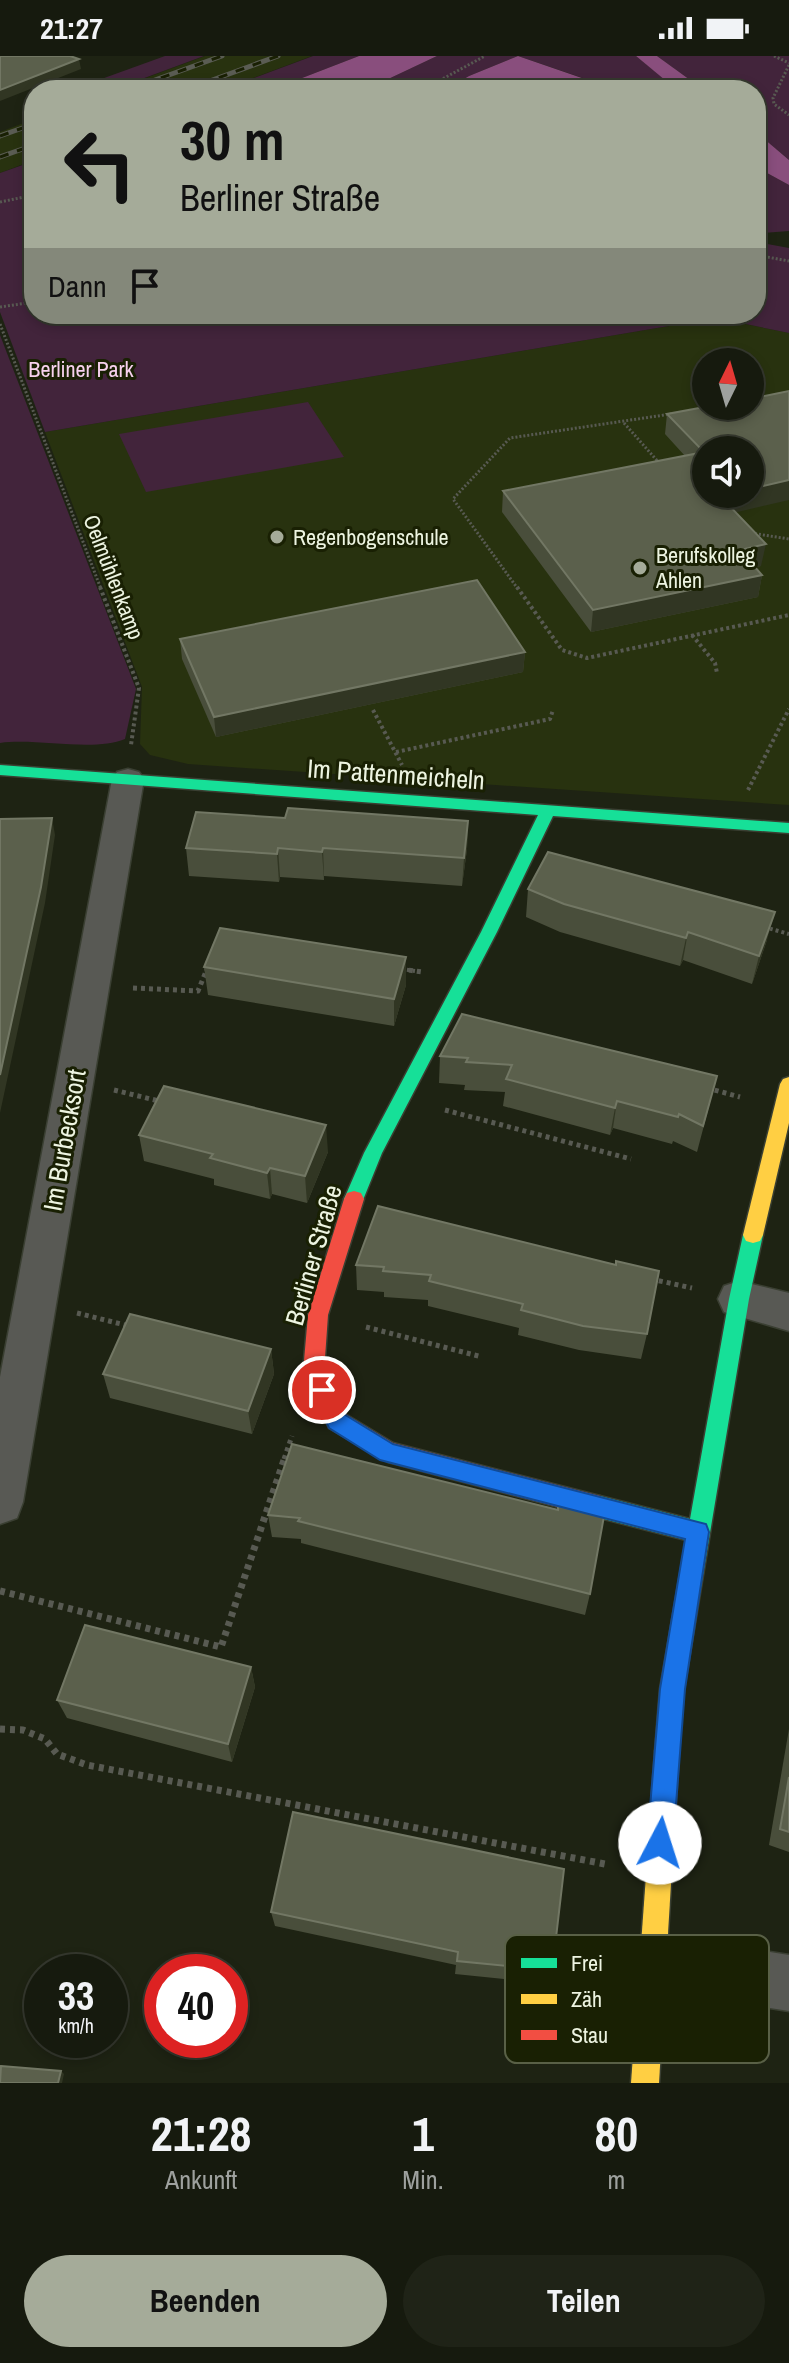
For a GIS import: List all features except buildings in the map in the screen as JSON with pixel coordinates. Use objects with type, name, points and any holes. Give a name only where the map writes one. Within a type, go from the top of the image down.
[{"type":"street","name":"Im Pattenmeicheln","points":[[0,770],[129,765],[420,802],[789,828]]},
{"type":"street","name":"Im Burbecksort","points":[[0,1502],[129,765]]},
{"type":"street","name":"Berliner Straße","points":[[548,811],[489,932],[401,1098],[350,1208],[318,1315],[313,1372],[337,1421],[388,1452],[698,1532]]},
{"type":"street","points":[[653,1935],[672,1689],[739,1299],[789,1084]]},
{"type":"street","points":[[739,1299],[789,1312]]},
{"type":"street","points":[[769,1980],[789,1983]]},
{"type":"street","points":[[645,2083],[646,2063]]},
{"type":"path","points":[[441,80],[485,56]]},
{"type":"path","points":[[774,56],[789,64],[773,98],[774,104],[789,115]]},
{"type":"path","points":[[0,202],[24,197]]},
{"type":"path","points":[[766,257],[789,261]]},
{"type":"path","points":[[0,307],[24,303]]},
{"type":"path","name":"Oelmühlenkamp","points":[[0,324],[139,688],[129,765]]},
{"type":"path","points":[[685,412],[510,438],[453,499],[562,650],[587,658],[789,615]]},
{"type":"path","points":[[624,423],[665,469]]},
{"type":"path","points":[[748,532],[789,539]]},
{"type":"path","points":[[692,635],[715,663],[717,673]]},
{"type":"path","points":[[733,824],[789,709]]},
{"type":"path","points":[[373,710],[420,802]]},
{"type":"path","points":[[396,752],[550,719],[553,710]]},
{"type":"path","points":[[760,926],[789,934]]},
{"type":"path","points":[[92,985],[198,991],[212,955]]},
{"type":"path","points":[[386,966],[463,977]]},
{"type":"path","points":[[75,1080],[165,1102]]},
{"type":"path","points":[[704,1087],[781,1108]]},
{"type":"path","points":[[401,1098],[631,1159]]},
{"type":"path","points":[[645,1277],[739,1299]]},
{"type":"path","points":[[34,1302],[142,1329]]},
{"type":"path","points":[[318,1315],[482,1357]]},
{"type":"path","points":[[0,1591],[221,1647],[295,1430],[331,1409]]},
{"type":"path","points":[[0,1729],[23,1730],[45,1739],[57,1754],[87,1765],[657,1874]]},
{"type":"shaded area","points":[[205,56],[312,56],[248,80],[140,80]]},
{"type":"shaded area","points":[[359,56],[437,56],[386,80],[297,80]]},
{"type":"shaded area","points":[[518,56],[588,80],[462,80]]},
{"type":"shaded area","points":[[636,56],[657,56],[690,80],[665,80]]},
{"type":"shaded area","points":[[24,123],[24,164],[0,173],[0,132]]},
{"type":"shaded area","points":[[766,140],[789,160],[789,185],[766,172]]},
{"type":"shaded area","name":"Regenbogenschule","points":[[681,324],[745,324],[789,333],[789,805],[188,764],[150,755],[140,744],[142,687],[45,432]]},
{"type":"green space","points":[[165,56],[204,56],[139,80],[99,80]]},
{"type":"green space","points":[[313,56],[359,56],[297,80],[249,80]]},
{"type":"green space","points":[[437,56],[518,56],[462,80],[386,80]]},
{"type":"green space","points":[[518,56],[636,56],[666,80],[588,80]]},
{"type":"green space","points":[[657,56],[789,56],[789,160],[766,140],[766,80],[690,80]]},
{"type":"green space","name":"Berliner Park","points":[[24,165],[24,324],[681,324],[45,432],[0,312],[0,173]]},
{"type":"green space","points":[[766,172],[789,185],[789,231],[766,233]]},
{"type":"green space","name":"Berliner Park","points":[[766,244],[789,248],[789,333],[745,324],[766,324]]},
{"type":"green space","points":[[0,335],[136,689],[125,739],[112,743],[0,743]]},
{"type":"green space","points":[[308,402],[344,457],[146,492],[119,434]]},
{"type":"railway","points":[[155,80],[222,56]]},
{"type":"railway","points":[[212,80],[278,56]]},
{"type":"railway","points":[[0,136],[24,128]]},
{"type":"railway","points":[[0,157],[24,149]]},
{"type":"traffic: fast","points":[[0,770],[789,828]]},
{"type":"traffic: fast","points":[[354,1199],[373,1153],[489,932],[548,811]]},
{"type":"traffic: fast","points":[[667,1751],[672,1689],[739,1299],[753,1235]]},
{"type":"traffic: fast","points":[[600,1507],[698,1532]]},
{"type":"traffic: slow","points":[[753,1235],[789,1084]]},
{"type":"traffic: slow","points":[[655,1935],[667,1751]]},
{"type":"traffic: slow","points":[[645,2083],[646,2063]]},
{"type":"traffic: jam","points":[[354,1199],[318,1315],[313,1372],[337,1421],[388,1452],[600,1507]]},
{"type":"place","name":"Regenbogenschule","points":[[277,537]]},
{"type":"place","name":"Berufskolleg Ahlen","points":[[640,568]]},
{"type":"route","points":[[322,1390],[337,1421],[388,1452],[698,1532],[672,1689],[660,1843]]}]
